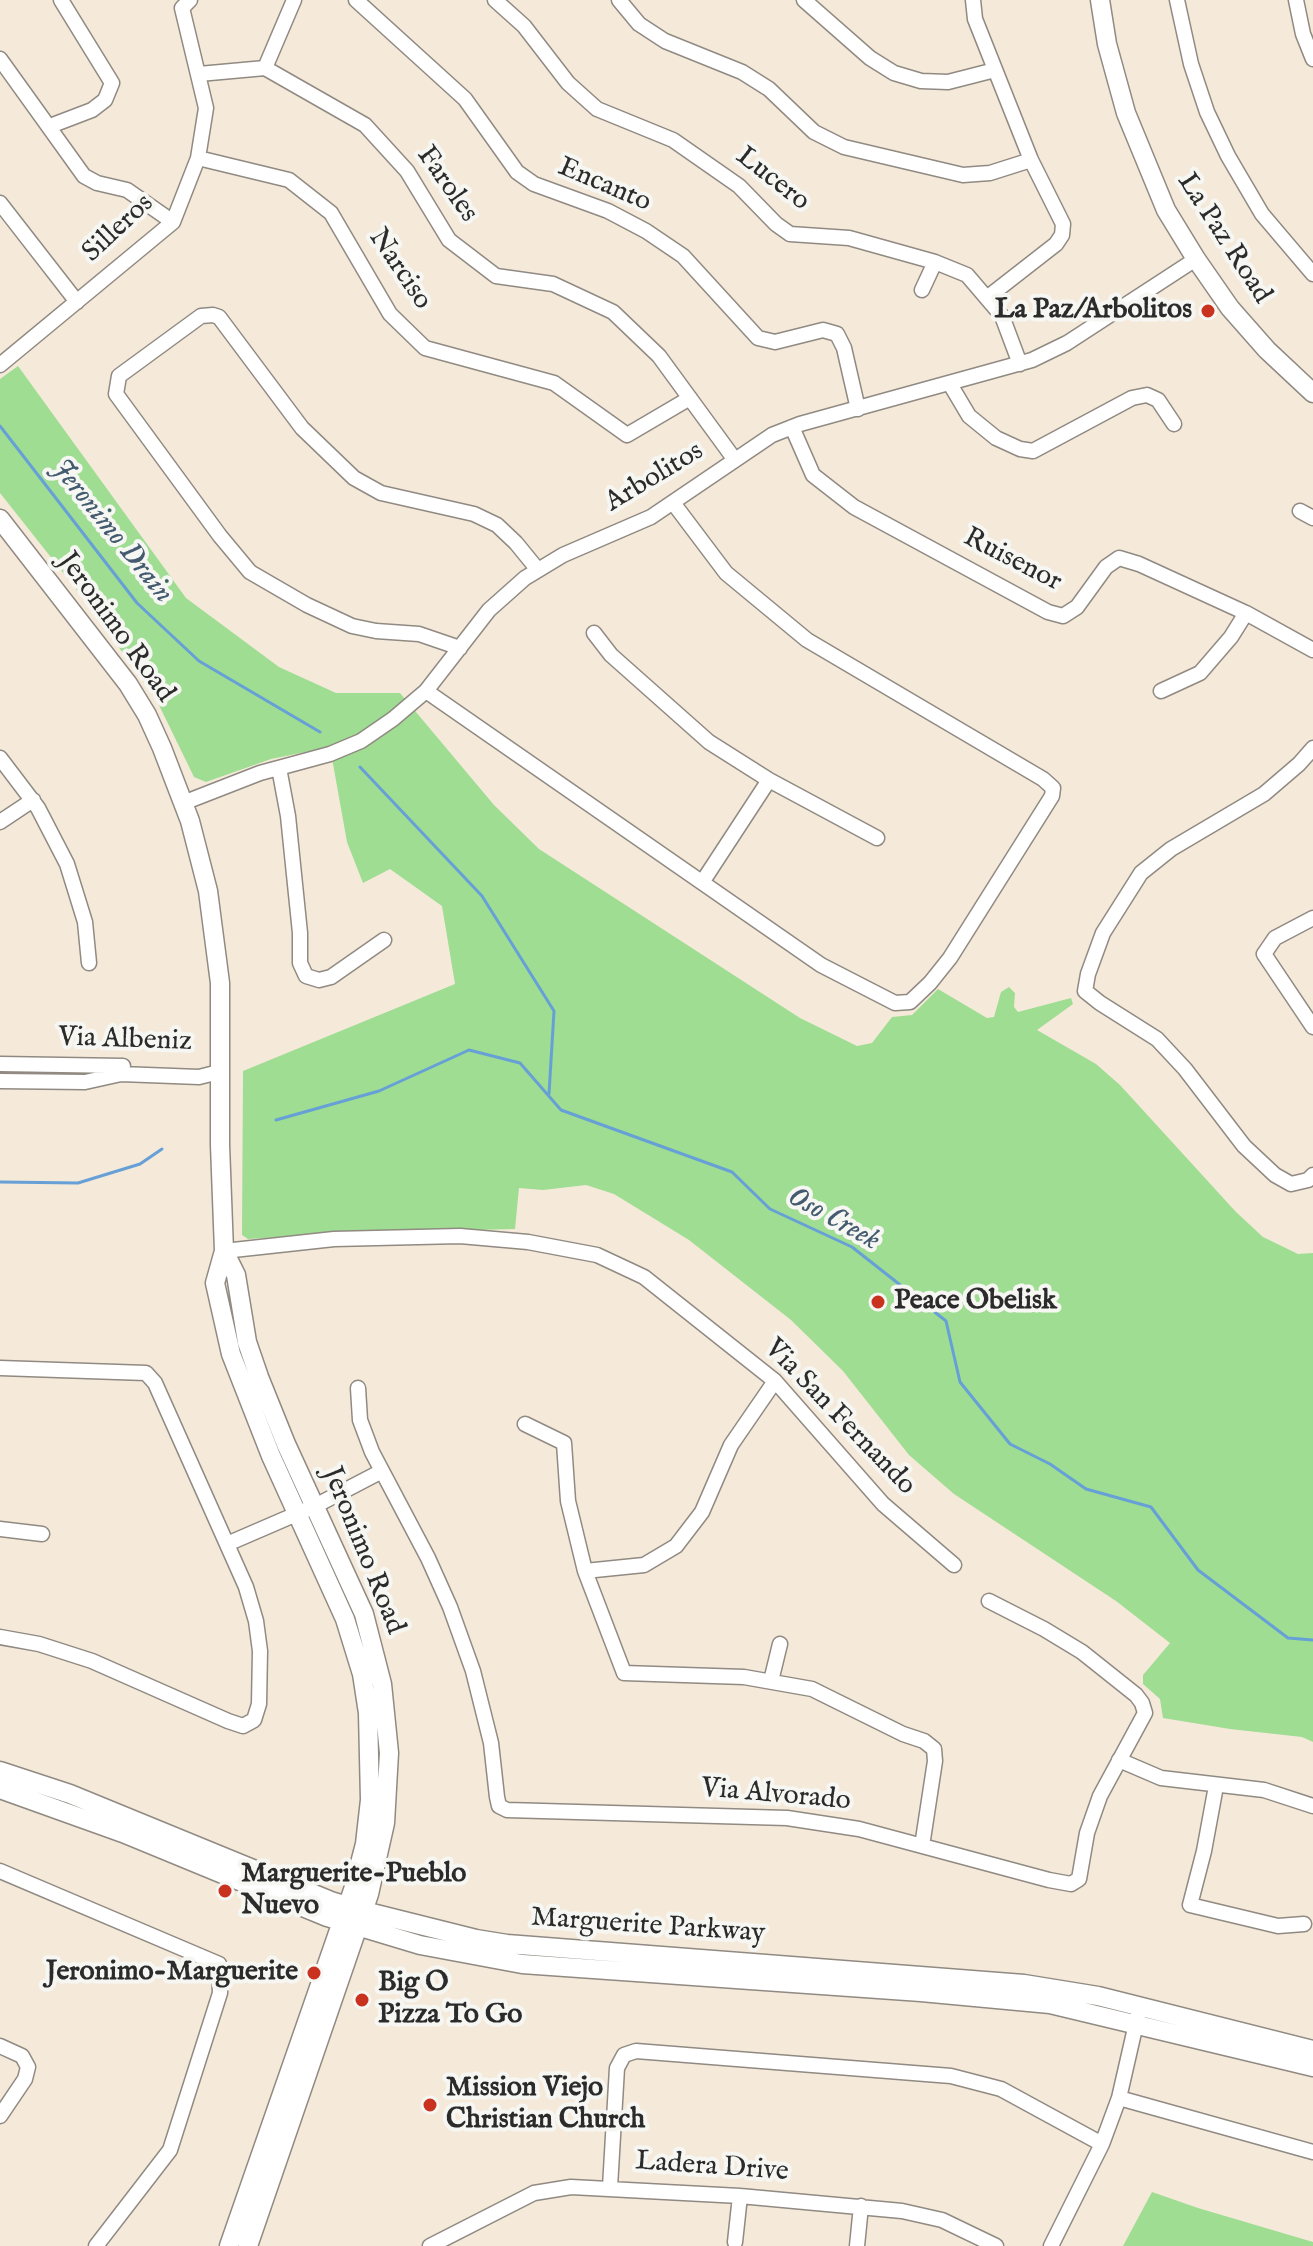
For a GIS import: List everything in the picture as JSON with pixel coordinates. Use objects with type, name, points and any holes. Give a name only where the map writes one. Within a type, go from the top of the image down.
[{"type":"main road","name":"La Paz Road","points":[[1100,0],[1113,69],[1132,132],[1158,193],[1196,259],[1254,336],[1313,393]]},
{"type":"main road","name":"Jeronimo Road","points":[[0,519],[128,684],[147,715],[183,803],[208,891],[217,949],[224,1251],[215,1283],[231,1354],[271,1456],[306,1509],[362,1674],[368,1713],[370,1800],[353,1917],[248,2246]]},
{"type":"main road","name":"Marguerite Parkway","points":[[0,1771],[70,1794],[420,1945],[522,1964],[1008,1999],[1138,2015],[1313,2050]]},
{"type":"main road","name":"Marguerite Parkway","points":[[0,1789],[49,1804],[353,1917]]},
{"type":"main road","name":"Jeronimo Road","points":[[229,2246],[353,1917]]},
{"type":"main road","name":"Marguerite Parkway","points":[[1138,2015],[1313,2067]]},
{"type":"street","points":[[50,126],[92,110],[105,100],[112,83],[61,0]]},
{"type":"street","name":"Silleros","points":[[0,365],[173,222],[198,158],[206,108],[182,8],[190,0]]},
{"type":"street","points":[[199,74],[265,68],[294,0]]},
{"type":"street","name":"Encanto","points":[[356,0],[465,99],[517,172],[534,184],[608,211],[646,231],[683,256],[758,338],[775,342],[823,330],[837,334],[844,348],[858,409]]},
{"type":"street","name":"Lucero","points":[[495,0],[524,26],[568,83],[597,109],[673,140],[739,186],[790,234],[849,238],[935,262],[967,275],[1002,316],[1020,364]]},
{"type":"street","points":[[619,0],[639,24],[665,41],[742,72],[769,89],[814,132],[844,147],[963,175],[990,173],[1031,160]]},
{"type":"street","points":[[804,0],[870,58],[894,73],[921,81],[948,82],[995,70]]},
{"type":"street","points":[[973,0],[975,19],[1031,160],[1063,224],[1062,235],[1056,244],[988,297]]},
{"type":"street","points":[[1177,0],[1191,64],[1207,112],[1228,156],[1262,214],[1313,274]]},
{"type":"street","points":[[1296,0],[1303,34],[1313,59]]},
{"type":"street","points":[[0,59],[84,176],[97,183],[127,190],[173,222]]},
{"type":"street","name":"Faroles","points":[[265,68],[365,125],[407,171],[449,240],[496,276],[553,284],[613,312],[659,356],[735,460]]},
{"type":"street","name":"Narciso","points":[[198,158],[289,180],[331,213],[390,314],[425,348],[554,383],[627,435],[690,398]]},
{"type":"street","points":[[0,203],[77,302]]},
{"type":"street","name":"Arbolitos","points":[[183,803],[361,741],[426,691],[494,603],[563,555],[674,504],[755,445],[792,427],[1020,364],[1067,343],[1196,259]]},
{"type":"street","points":[[922,290],[935,262]]},
{"type":"street","points":[[460,648],[419,634],[352,626],[307,605],[250,572],[116,394],[117,380],[123,372],[201,316],[219,317],[302,428],[354,478],[381,493],[474,514],[497,525],[538,570]]},
{"type":"street","points":[[950,384],[969,416],[996,438],[1020,449],[1033,451],[1121,403],[1147,395],[1158,400],[1174,424]]},
{"type":"street","name":"Ruisenor","points":[[792,427],[813,475],[854,507],[1048,612],[1063,616],[1077,607],[1106,567],[1119,558],[1139,564],[1246,613],[1313,650]]},
{"type":"street","points":[[426,691],[821,965],[895,1003],[910,1002],[950,958],[1052,796],[1053,788],[1043,779],[807,640],[726,573],[674,504]]},
{"type":"street","points":[[1161,691],[1200,673],[1231,637],[1246,613]]},
{"type":"street","points":[[594,633],[611,655],[709,742],[769,780],[877,838]]},
{"type":"street","points":[[1313,748],[1264,794],[1171,849],[1141,873],[1103,933],[1085,991],[1157,1039],[1185,1069],[1244,1146],[1275,1175],[1291,1184],[1308,1180],[1313,1175]]},
{"type":"street","points":[[0,758],[33,800],[67,864],[85,922],[89,963]]},
{"type":"street","points":[[279,768],[288,816],[300,933],[300,963],[306,976],[319,980],[331,977],[384,940]]},
{"type":"street","points":[[703,881],[769,780]]},
{"type":"street","points":[[0,822],[33,800]]},
{"type":"street","points":[[1313,918],[1275,938],[1264,954],[1313,1027]]},
{"type":"street","name":"Via Albeniz","points":[[0,1064],[199,1068],[219,1072]]},
{"type":"street","points":[[38,1064],[38,1082]]},
{"type":"street","name":"Via Albeniz","points":[[0,1081],[85,1082],[121,1074],[199,1077],[219,1072]]},
{"type":"street","name":"Via San Fernando","points":[[224,1251],[334,1239],[460,1236],[528,1242],[597,1255],[644,1277],[775,1381],[883,1504],[954,1565]]},
{"type":"street","points":[[0,1368],[146,1373],[155,1383],[246,1587],[256,1621],[260,1690],[254,1720],[243,1726],[92,1661],[39,1644],[0,1637]]},
{"type":"street","points":[[585,1571],[644,1565],[676,1546],[702,1512],[731,1445],[775,1381]]},
{"type":"street","points":[[227,1544],[382,1471],[360,1420],[358,1388]]},
{"type":"street","points":[[525,1424],[564,1443],[568,1501],[585,1571],[624,1673],[744,1677],[812,1689],[903,1734],[924,1741],[934,1749],[935,1761],[922,1846]]},
{"type":"street","name":"Via Alvorado","points":[[382,1471],[450,1607],[477,1686],[491,1743],[499,1806],[507,1810],[787,1818],[859,1829],[1071,1884],[1079,1879],[1087,1833],[1100,1796],[1119,1760]]},
{"type":"street","points":[[0,1529],[42,1534]]},
{"type":"street","points":[[989,1601],[1082,1652],[1136,1695],[1145,1713],[1119,1760],[1161,1778],[1264,1790],[1313,1806]]},
{"type":"street","points":[[771,1681],[780,1644]]},
{"type":"street","points":[[1216,1786],[1190,1905],[1278,1926],[1304,1924]]},
{"type":"street","points":[[0,1871],[219,1964],[220,1993],[170,2150],[96,2246]]},
{"type":"street","points":[[1051,2246],[1102,2144],[1119,2098],[1138,2015]]},
{"type":"street","points":[[0,2046],[22,2056],[28,2067],[25,2079],[0,2116]]},
{"type":"street","points":[[610,2187],[617,2068],[624,2055],[636,2051],[951,2076],[1001,2089],[1102,2144]]},
{"type":"street","points":[[1119,2098],[1313,2152]]},
{"type":"street","name":"Ladera Drive","points":[[430,2246],[534,2193],[571,2187],[610,2187],[861,2206],[942,2220],[996,2246]]},
{"type":"street","points":[[735,2242],[740,2196]]},
{"type":"street","points":[[857,2246],[861,2206]]},
{"type":"green space","points":[[18,366],[186,598],[279,667],[336,693],[400,693],[494,805],[539,849],[800,1018],[857,1046],[872,1043],[892,1017],[912,1015],[938,989],[987,1018],[994,1017],[1001,992],[1009,987],[1015,993],[1014,1007],[1018,1012],[1071,998],[1073,1004],[1037,1030],[1096,1064],[1120,1085],[1236,1212],[1263,1237],[1298,1254],[1313,1253],[1313,1742],[1302,1737],[1163,1718],[1160,1699],[1143,1684],[1143,1675],[1170,1643],[1116,1601],[954,1494],[909,1455],[843,1371],[791,1320],[689,1240],[614,1194],[586,1185],[543,1190],[519,1188],[515,1229],[248,1239],[242,1235],[243,1071],[455,984],[442,906],[390,869],[363,883],[347,842],[330,747],[271,759],[206,782],[194,777],[156,699],[84,599],[0,493],[0,379]]},
{"type":"green space","points":[[1152,2192],[1313,2242],[1313,2246],[1123,2246]]},
{"type":"waterway","name":"Jeronimo Drain","points":[[0,426],[137,603],[199,661],[320,732]]},
{"type":"waterway","name":"Jeronimo Drain","points":[[360,767],[482,896],[554,1011],[549,1094]]},
{"type":"waterway","name":"Oso Creek","points":[[276,1120],[379,1091],[469,1050],[520,1063],[561,1110],[732,1172],[770,1209],[852,1247],[946,1321],[960,1382],[1010,1444],[1050,1464],[1086,1489],[1151,1507],[1198,1570],[1288,1638],[1313,1640]]},
{"type":"waterway","name":"Oso Creek","points":[[0,1182],[78,1183],[140,1164],[162,1149]]},
{"type":"place","name":"La Paz/Arbolitos","points":[[1208,311]]},
{"type":"place","name":"Peace Obelisk","points":[[878,1302]]},
{"type":"place","name":"Marguerite-Pueblo Nuevo","points":[[225,1891]]},
{"type":"place","name":"Jeronimo-Marguerite","points":[[314,1973]]},
{"type":"place","name":"Big O Pizza To Go","points":[[362,2000]]},
{"type":"place","name":"Mission Viejo Christian Church","points":[[430,2105]]}]
